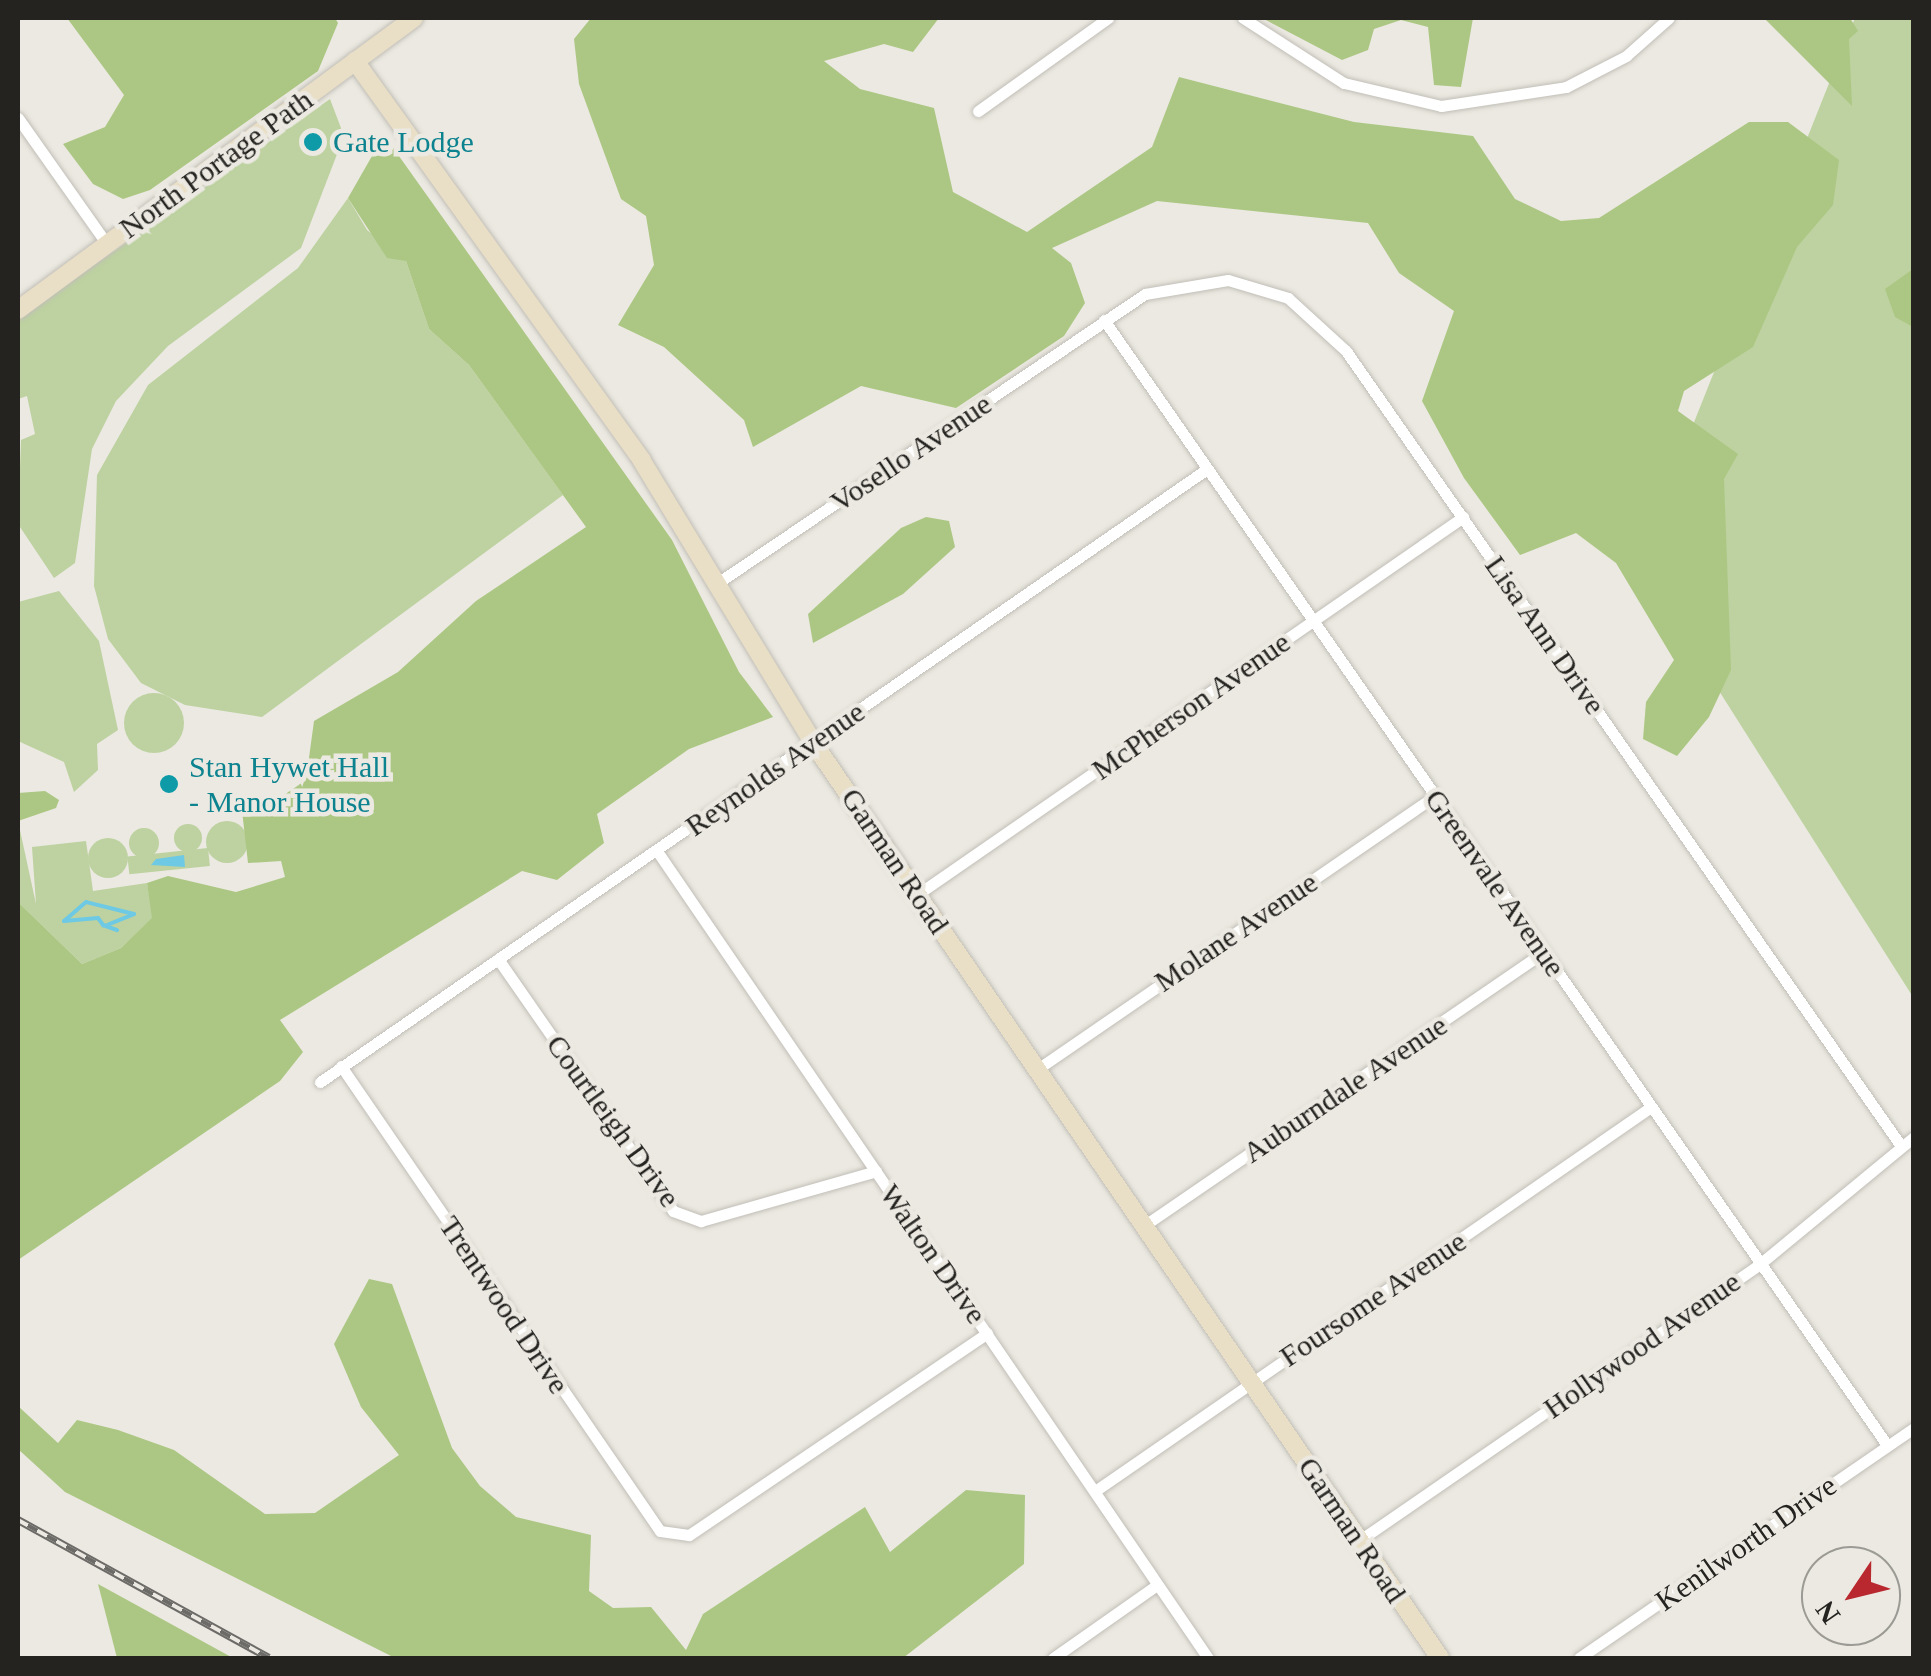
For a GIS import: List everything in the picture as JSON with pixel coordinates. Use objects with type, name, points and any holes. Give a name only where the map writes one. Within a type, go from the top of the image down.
[{"type":"street","name":"North Portage Path","points":[[18,310],[414,18]]},
{"type":"street","points":[[978,111],[1108,18]]},
{"type":"street","points":[[1242,18],[1344,83],[1470,106],[1566,87],[1626,56],[1669,18]]},
{"type":"street","name":"Garman Road","points":[[355,62],[642,462],[814,744],[1440,1658]]},
{"type":"street","points":[[18,118],[106,244]]},
{"type":"street","name":"Lisa Ann Drive","points":[[1104,320],[1145,294],[1202,280],[1288,298],[1333,333],[1901,1146]]},
{"type":"street","name":"Vosello Avenue","points":[[716,584],[1104,320]]},
{"type":"street","name":"Greenvale Avenue","points":[[1104,320],[1887,1445]]},
{"type":"street","name":"Reynolds Avenue","points":[[320,1082],[1207,469]]},
{"type":"street","name":"McPherson Avenue","points":[[918,894],[1463,518]]},
{"type":"street","name":"Molane Avenue","points":[[1038,1068],[1434,797]]},
{"type":"street","name":"Walton Drive","points":[[656,851],[1208,1658]]},
{"type":"street","name":"Auburndale Avenue","points":[[1145,1225],[1543,952]]},
{"type":"street","name":"Courtleigh Drive","points":[[498,959],[673,1210],[701,1220],[876,1171]]},
{"type":"street","name":"Trentwood Drive","points":[[341,1066],[651,1520],[674,1536],[689,1535],[987,1333]]},
{"type":"street","name":"Foursome Avenue","points":[[1094,1491],[1651,1106]]},
{"type":"street","name":"Hollywood Avenue","points":[[1360,1540],[1761,1263],[1914,1138]]},
{"type":"street","name":"Kenilworth Drive","points":[[1579,1658],[1914,1428]]},
{"type":"street","points":[[1053,1658],[1157,1585]]},
{"type":"green space","points":[[67,18],[335,18],[338,23],[318,71],[150,190],[123,199],[93,184],[63,144],[105,127],[124,95]]},
{"type":"green space","points":[[591,18],[939,18],[913,52],[884,44],[824,61],[860,89],[934,108],[953,192],[1027,232],[1152,147],[1179,77],[1354,122],[1473,136],[1515,199],[1561,221],[1599,218],[1749,122],[1788,122],[1839,160],[1833,205],[1797,247],[1753,347],[1684,391],[1678,411],[1738,454],[1724,479],[1731,670],[1709,717],[1677,756],[1643,739],[1646,702],[1674,660],[1616,563],[1576,533],[1520,555],[1464,478],[1422,401],[1454,311],[1399,273],[1368,223],[1157,201],[1052,248],[1071,263],[1085,303],[1064,336],[956,408],[861,386],[753,447],[744,420],[664,347],[618,325],[654,265],[646,216],[621,199],[579,84],[574,39]]},
{"type":"green space","points":[[1262,18],[1473,18],[1461,87],[1434,85],[1428,27],[1401,20],[1374,29],[1368,50],[1342,60]]},
{"type":"green space","points":[[1850,18],[1858,31],[1849,39],[1852,106],[1765,19]]},
{"type":"green space","points":[[1855,18],[1913,18],[1913,997],[1638,563]]},
{"type":"green space","points":[[330,99],[344,136],[301,248],[168,346],[116,401],[92,449],[75,563],[54,578],[18,524],[21,440],[35,434],[27,396],[18,399],[18,319]]},
{"type":"green space","points":[[384,135],[672,540],[739,672],[773,717],[689,749],[597,814],[604,843],[557,880],[522,871],[280,1020],[303,1052],[280,1081],[18,1260],[18,902],[82,964],[121,948],[152,918],[147,883],[168,876],[236,892],[285,877],[281,861],[248,863],[241,802],[284,795],[306,780],[314,721],[398,672],[476,601],[586,527],[469,365],[429,329],[406,261],[387,258],[348,198]]},
{"type":"green space","points":[[348,198],[367,230],[406,261],[429,329],[469,365],[563,495],[262,717],[185,705],[141,683],[108,639],[94,586],[97,475],[148,385],[298,268]]},
{"type":"green space","points":[[1913,269],[1913,327],[1895,317],[1885,289]]},
{"type":"green space","points":[[926,517],[949,521],[955,547],[903,594],[813,643],[808,614],[901,528]]},
{"type":"green space","points":[[59,591],[99,641],[118,730],[97,744],[98,770],[74,792],[64,762],[18,741],[18,602]]},
{"type":"green space","points":[[154,693],[175,702],[184,723],[175,744],[154,753],[133,744],[124,723],[133,702]]},
{"type":"green space","points":[[45,791],[59,800],[56,808],[18,821],[18,793]]},
{"type":"green space","points":[[18,821],[36,904],[32,847],[86,841],[93,891],[147,883],[153,918],[121,948],[82,964],[18,902]]},
{"type":"green space","points":[[227,821],[242,827],[248,842],[242,857],[227,863],[212,857],[206,842],[212,827]]},
{"type":"green space","points":[[188,824],[198,828],[202,838],[198,848],[188,852],[178,848],[174,838],[178,828]]},
{"type":"green space","points":[[144,828],[155,832],[159,843],[155,854],[144,858],[133,854],[129,843],[133,832]]},
{"type":"green space","points":[[108,838],[122,844],[128,858],[122,872],[108,878],[94,872],[88,858],[94,844]]},
{"type":"green space","points":[[208,848],[210,866],[129,874],[127,856]]},
{"type":"green space","points":[[369,1279],[392,1284],[452,1448],[480,1486],[516,1517],[591,1535],[589,1591],[613,1608],[651,1607],[686,1650],[703,1614],[865,1507],[890,1552],[966,1490],[1025,1495],[1024,1564],[903,1658],[395,1658],[65,1492],[18,1449],[18,1406],[58,1443],[77,1420],[118,1430],[174,1450],[265,1514],[315,1513],[399,1455],[361,1407],[334,1344]]},
{"type":"green space","points":[[98,1584],[233,1658],[117,1658]]},
{"type":"water","points":[[184,855],[185,867],[151,865],[156,859]]},
{"type":"waterway","points":[[107,925],[134,914],[86,902],[64,921],[98,918],[103,925],[117,930]]},
{"type":"railway","points":[[18,1520],[269,1658]]},
{"type":"place","name":"Gate Lodge","points":[[313,142]]},
{"type":"place","name":"Stan Hywet Hall - Manor House","points":[[169,784]]}]
